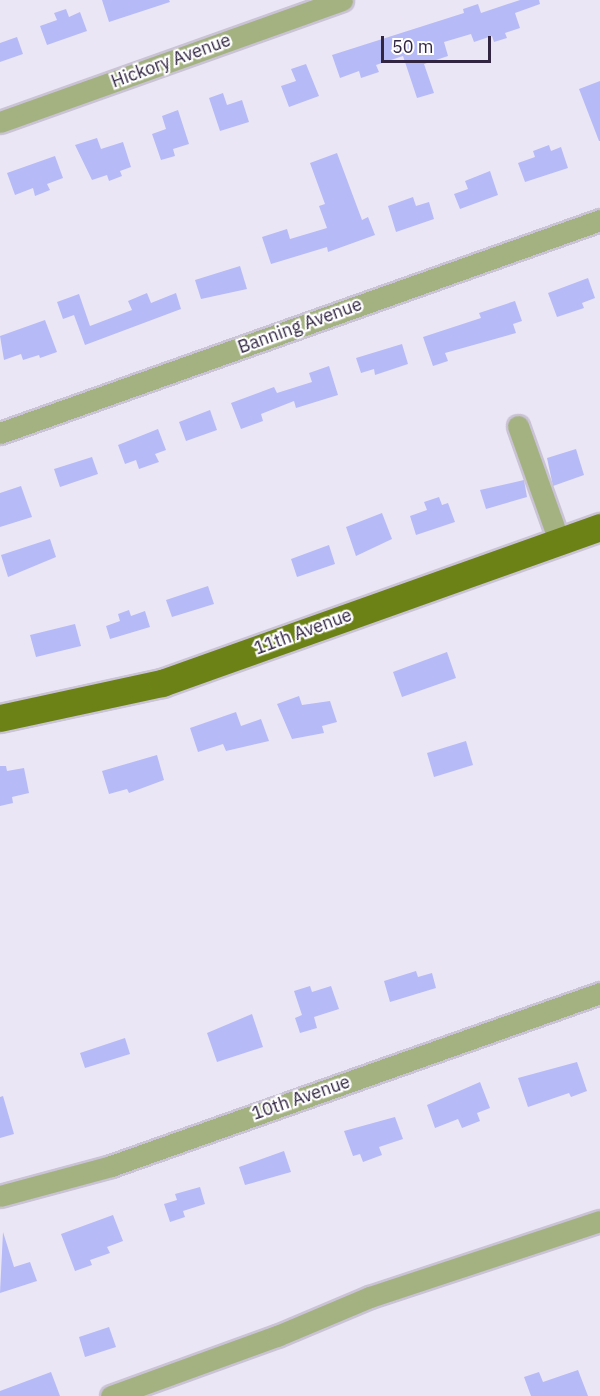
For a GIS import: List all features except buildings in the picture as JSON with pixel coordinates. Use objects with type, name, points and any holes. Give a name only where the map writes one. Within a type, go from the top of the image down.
[{"type":"main road","name":"11th Avenue","points":[[0,718],[162,683],[600,527]]},
{"type":"street","name":"Hickory Avenue","points":[[0,122],[342,0]]},
{"type":"street","name":"Banning Avenue","points":[[0,433],[600,220]]},
{"type":"street","points":[[518,426],[559,541]]},
{"type":"street","name":"10th Avenue","points":[[0,1196],[111,1166],[600,993]]},
{"type":"street","points":[[111,1396],[277,1336],[370,1297],[600,1221]]}]
